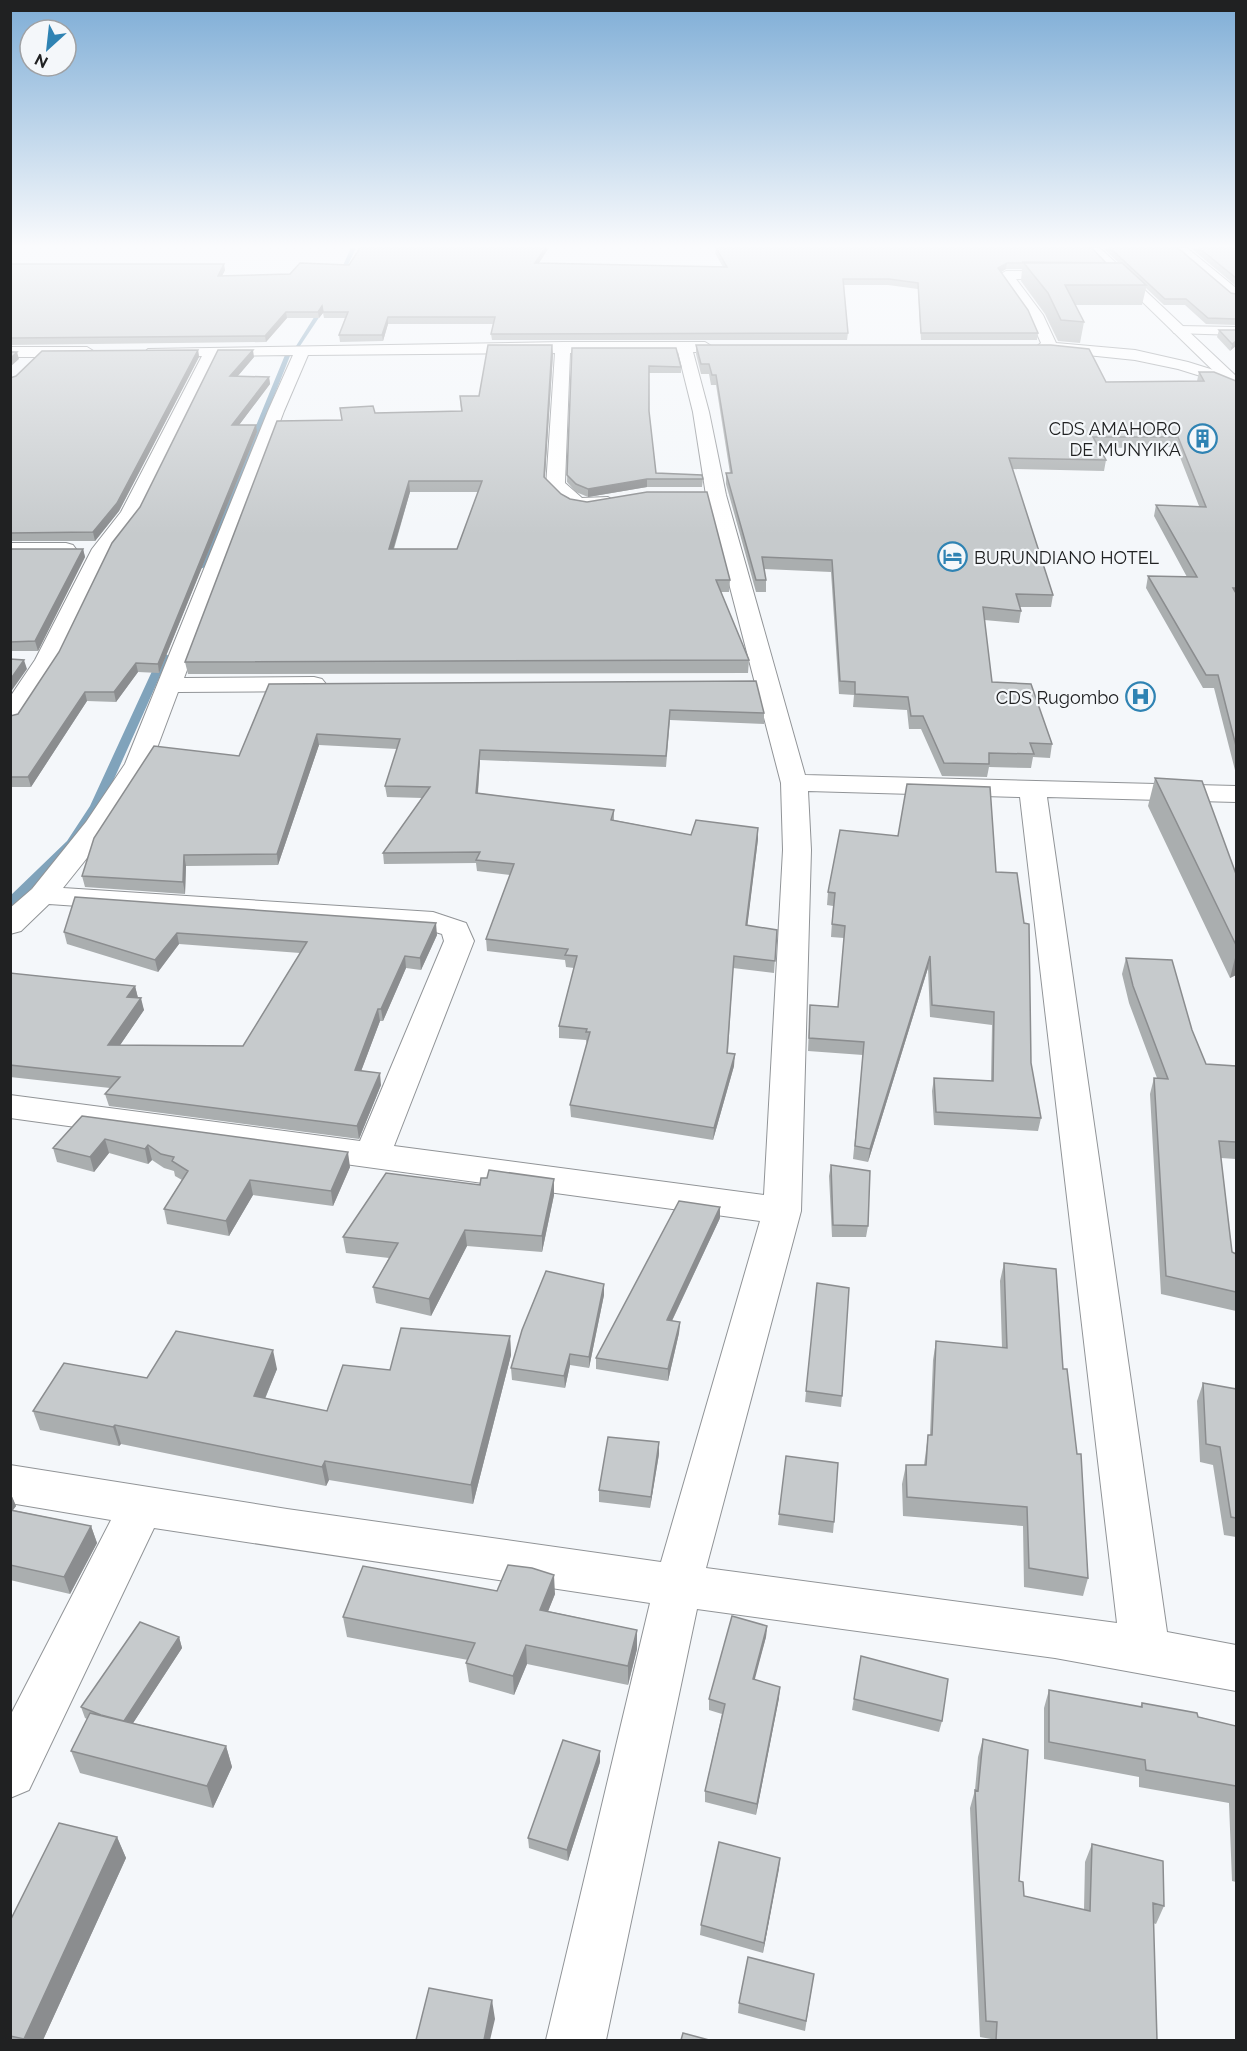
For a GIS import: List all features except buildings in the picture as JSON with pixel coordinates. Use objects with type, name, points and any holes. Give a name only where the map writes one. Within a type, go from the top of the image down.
[{"type":"street","points":[[1194,344],[1236,383]]},
{"type":"street","points":[[563,347],[555,486],[562,489],[565,497],[583,504],[621,501]]},
{"type":"street","points":[[143,352],[701,347],[697,392],[706,495],[754,682],[794,783],[797,850],[782,1210],[678,1585],[576,2040]]},
{"type":"street","points":[[1027,347],[1050,347],[1146,357],[1236,383]]},
{"type":"street","points":[[10,925],[42,895],[97,827],[138,764],[276,411],[303,350]]},
{"type":"street","points":[[25,365],[39,351]]},
{"type":"street","points":[[10,352],[108,352]]},
{"type":"street","points":[[10,717],[47,660],[102,549],[130,514],[212,352]]},
{"type":"street","points":[[10,549],[102,549]]},
{"type":"street","points":[[20,660],[47,660]]},
{"type":"street","points":[[170,685],[337,684]]},
{"type":"street","points":[[794,783],[1236,794]]},
{"type":"street","points":[[1033,790],[1145,1649]]},
{"type":"street","points":[[42,895],[433,921],[455,929],[459,942],[373,1154]]},
{"type":"street","points":[[10,1106],[782,1210]]},
{"type":"street","points":[[10,1484],[141,1507],[678,1585],[1145,1649],[1236,1668]]},
{"type":"street","points":[[10,1772],[141,1507]]},
{"type":"waterway","points":[[202,567],[287,356]]},
{"type":"waterway","points":[[10,903],[71,843],[96,806],[164,656]]},
{"type":"place","name":"CDS AMAHORO DE MUNYIKA","points":[[1202,438]]},
{"type":"place","name":"BURUNDIANO HOTEL","points":[[953,557]]},
{"type":"place","name":"CDS Rugombo","points":[[1140,697]]}]
